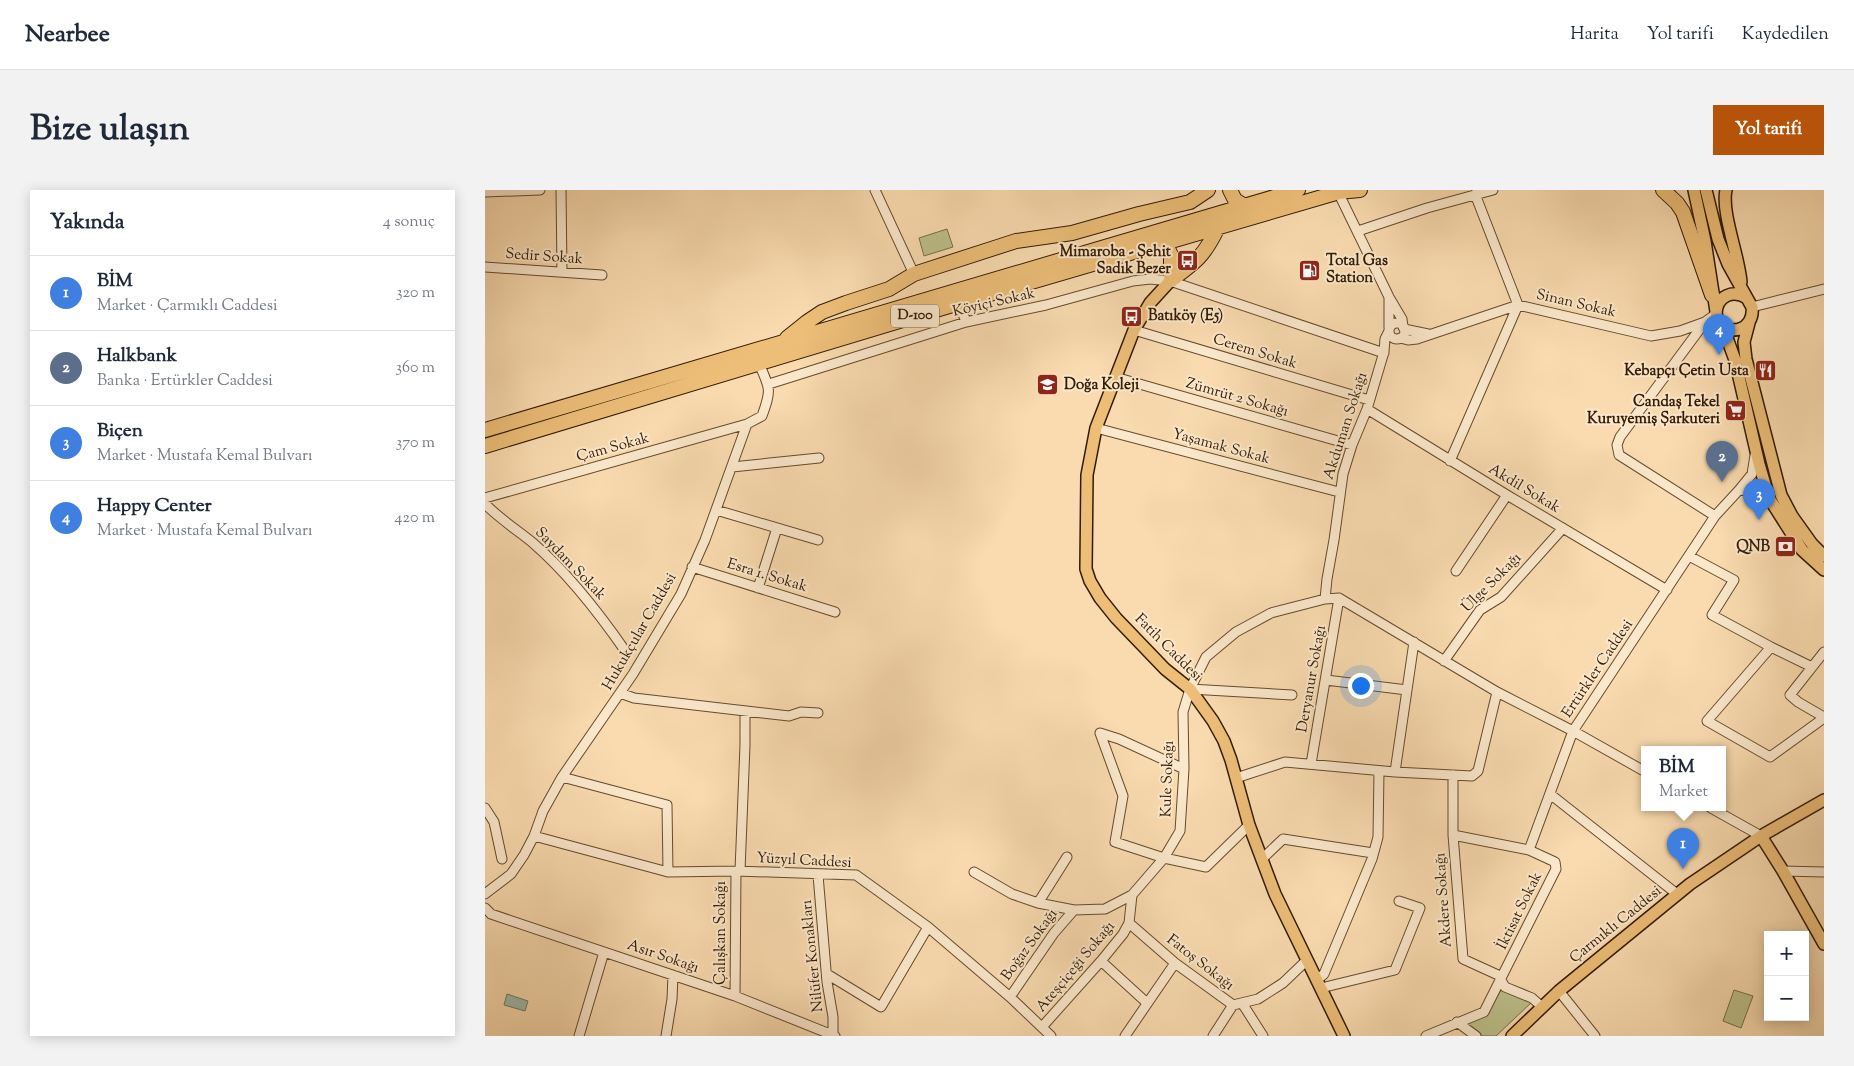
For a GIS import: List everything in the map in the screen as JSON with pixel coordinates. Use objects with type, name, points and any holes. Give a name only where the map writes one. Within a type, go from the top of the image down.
[{"type":"highway","points":[[777,344],[822,312],[889,290],[915,274],[1016,241],[1072,234],[1139,214],[1190,202],[1209,190]]},
{"type":"highway","points":[[1189,222],[1209,190]]},
{"type":"highway","points":[[1230,190],[1235,200],[1243,205]]},
{"type":"highway","name":"D-100","points":[[485,430],[1298,190]]},
{"type":"highway","points":[[1342,191],[1361,190]]},
{"type":"highway","points":[[1663,190],[1677,203],[1683,212],[1712,295]]},
{"type":"highway","name":"D-100","points":[[485,446],[959,303],[1342,191]]},
{"type":"highway","points":[[1170,281],[1196,263],[1208,248],[1219,227]]},
{"type":"highway","points":[[1165,243],[1171,255],[1170,281]]},
{"type":"main road","points":[[1694,190],[1705,241],[1716,314],[1723,327],[1735,360],[1769,498],[1802,550],[1824,570]]},
{"type":"main road","points":[[1706,190],[1718,238],[1747,298]]},
{"type":"main road","points":[[1726,190],[1725,204],[1752,318],[1744,342],[1746,358],[1781,495],[1792,516],[1811,544],[1824,556]]},
{"type":"main road","name":"Fatih Caddesi","points":[[1170,281],[1150,303],[1134,330],[1096,428],[1087,475],[1086,569],[1090,581],[1100,598],[1116,618],[1165,669],[1190,689],[1221,734],[1231,760],[1249,824],[1275,894],[1345,1036]]},
{"type":"main road","points":[[1716,314],[1719,302],[1729,294],[1741,295],[1747,298]]},
{"type":"main road","points":[[1723,327],[1728,330],[1740,330],[1749,323]]},
{"type":"main road","name":"Çarmıklı Caddesi","points":[[1512,1036],[1559,990],[1677,894],[1761,836],[1824,800]]},
{"type":"main road","points":[[1761,836],[1824,944]]},
{"type":"street","points":[[485,192],[540,190]]},
{"type":"street","points":[[561,190],[562,272]]},
{"type":"street","points":[[875,190],[915,274]]},
{"type":"street","points":[[1358,231],[1427,208],[1493,190]]},
{"type":"street","points":[[1342,191],[1358,231],[1389,297],[1402,319],[1404,334],[1399,339],[1390,336],[1389,330],[1396,324],[1403,328]]},
{"type":"street","points":[[1450,460],[1518,305],[1475,194]]},
{"type":"street","name":"Sedir Sokak","points":[[485,267],[602,274]]},
{"type":"street","name":"Köyiçi Sokak","points":[[769,384],[966,322],[1046,305],[1133,280],[1150,279],[1170,281],[1384,352]]},
{"type":"street","points":[[1747,298],[1824,289]]},
{"type":"street","name":"Akduman Sokağı","points":[[1325,598],[1339,492],[1352,445],[1368,405],[1384,352],[1383,345],[1389,330],[1389,297]]},
{"type":"street","points":[[959,303],[966,322]]},
{"type":"street","name":"Sinan Sokak","points":[[1399,339],[1408,340],[1429,334],[1518,305],[1651,336],[1680,331],[1705,322],[1716,314]]},
{"type":"street","points":[[1715,516],[1619,455],[1617,446],[1621,437],[1705,322],[1723,327]]},
{"type":"street","name":"Sinan Sokak","points":[[1403,328],[1429,334]]},
{"type":"street","name":"Cerem Sokak","points":[[1134,330],[1368,405]]},
{"type":"street","name":"Akduman Sokağı","points":[[1384,352],[1399,339]]},
{"type":"street","points":[[759,364],[769,384]]},
{"type":"street","name":"Zümrüt 2 Sokağı","points":[[1115,376],[1352,445]]},
{"type":"street","name":"Hukukçular Caddesi","points":[[485,894],[511,874],[524,855],[534,836],[543,811],[562,777],[620,693],[681,594],[716,510],[747,424],[762,416],[768,400],[769,384]]},
{"type":"street","name":"Akdil Sokak","points":[[1368,405],[1450,460],[1667,590]]},
{"type":"street","name":"Çam Sokak","points":[[485,498],[747,424]]},
{"type":"street","name":"Yaşamak Sokak","points":[[1096,428],[1339,492]]},
{"type":"street","name":"Ertürkler Caddesi","points":[[1529,850],[1573,731],[1715,516],[1752,474],[1756,450]]},
{"type":"street","points":[[732,467],[819,458]]},
{"type":"street","points":[[1739,490],[1760,492],[1769,498]]},
{"type":"street","points":[[1456,572],[1507,495]]},
{"type":"street","name":"Saydam Sokak","points":[[485,504],[499,518],[533,544],[580,590],[626,652]]},
{"type":"street","points":[[716,510],[818,540]]},
{"type":"street","points":[[758,588],[777,528]]},
{"type":"street","name":"Ülge Sokağı","points":[[1444,661],[1480,610],[1501,597],[1563,528]]},
{"type":"street","points":[[1689,556],[1734,580],[1712,615],[1812,667]]},
{"type":"street","name":"Esra 1. Sokak","points":[[692,567],[835,612]]},
{"type":"street","name":"Kule Sokağı","points":[[974,872],[1012,894],[1038,904],[1074,910],[1105,909],[1132,895],[1165,858],[1180,831],[1184,769],[1183,712],[1190,689],[1206,658],[1236,632],[1271,613],[1325,598],[1339,598]]},
{"type":"street","points":[[1339,598],[1497,692],[1641,768]]},
{"type":"street","name":"Deryanur Sokağı","points":[[1311,764],[1339,598]]},
{"type":"street","points":[[1395,772],[1414,642]]},
{"type":"street","points":[[1771,647],[1707,721],[1770,756],[1823,716],[1789,695],[1824,652]]},
{"type":"street","points":[[1326,680],[1407,690]]},
{"type":"street","points":[[1190,689],[1292,695]]},
{"type":"street","points":[[1236,778],[1285,762],[1379,771],[1472,776],[1478,770],[1497,692]]},
{"type":"street","points":[[620,693],[634,698],[789,716],[801,712],[818,713]]},
{"type":"street","name":"Çalışkan Sokağı","points":[[735,996],[745,711]]},
{"type":"street","points":[[1184,769],[1119,739],[1100,733],[1123,796],[1115,842],[1165,858],[1207,867],[1249,824]]},
{"type":"street","points":[[1319,984],[1378,837],[1379,771]]},
{"type":"street","name":"Akdere Sokağı","points":[[1453,774],[1453,835],[1463,959],[1498,975],[1505,987],[1532,998],[1541,1006]]},
{"type":"street","points":[[562,777],[667,805],[668,872]]},
{"type":"street","points":[[1550,794],[1677,894]]},
{"type":"street","points":[[485,808],[494,822],[502,859]]},
{"type":"street","points":[[1716,811],[1761,836]]},
{"type":"street","name":"İktisat Sokak","points":[[1426,1036],[1484,1012],[1556,869],[1555,862],[1529,850],[1453,835]]},
{"type":"street","name":"Yüzyıl Caddesi","points":[[534,836],[668,872],[738,871],[856,875],[928,927],[1010,997],[1051,1036]]},
{"type":"street","points":[[1262,859],[1283,839],[1373,852]]},
{"type":"street","points":[[1038,904],[1067,856]]},
{"type":"street","points":[[1783,871],[1824,872]]},
{"type":"street","name":"Nilüfer Konakları","points":[[818,875],[833,1017],[833,1036]]},
{"type":"street","points":[[1129,923],[1132,895]]},
{"type":"street","points":[[1319,984],[1395,970],[1419,908],[1399,901]]},
{"type":"street","name":"Asır Sokağı","points":[[485,908],[491,914],[735,996],[833,1036]]},
{"type":"street","name":"Boğaz Sokağı","points":[[1010,997],[1054,933],[1074,910]]},
{"type":"street","name":"Fatoş Sokağı","points":[[1129,923],[1175,964],[1237,1004],[1258,999],[1283,983],[1307,960]]},
{"type":"street","name":"Ateşçiçeği Sokağı","points":[[1043,1028],[1101,961],[1129,923]]},
{"type":"street","points":[[827,974],[881,1007],[928,927]]},
{"type":"street","points":[[579,1036],[604,952]]},
{"type":"street","points":[[1101,961],[1147,1003]]},
{"type":"street","points":[[1125,1036],[1175,964]]},
{"type":"street","points":[[666,1036],[672,999],[673,975]]},
{"type":"street","points":[[1559,990],[1595,1036]]},
{"type":"street","points":[[1213,1036],[1237,1004],[1263,1036]]},
{"type":"street","points":[[1457,1022],[1475,1036]]},
{"type":"green space","points":[[947,229],[953,247],[924,256],[919,238]]},
{"type":"green space","points":[[1501,990],[1532,1002],[1496,1036],[1483,1036],[1466,1023],[1486,1015]]},
{"type":"green space","points":[[1734,990],[1753,996],[1741,1028],[1723,1021]]},
{"type":"shaded area","points":[[507,994],[528,1001],[525,1011],[504,1005]]},
{"type":"place","name":"Mimaroba - Şehit Sadık Bezer","points":[[1187,261]]},
{"type":"place","name":"Total Gas Station","points":[[1310,270]]},
{"type":"place","name":"Batıköy (E5)","points":[[1132,316]]},
{"type":"place","name":"Happy Center","points":[[1719,355]]},
{"type":"place","name":"Kebapçı Çetin Usta","points":[[1765,371]]},
{"type":"place","name":"Doğa Koleji","points":[[1048,385]]},
{"type":"place","name":"Candaş Tekel Kuruyemiş Şarkuteri","points":[[1736,411]]},
{"type":"place","name":"Halkbank","points":[[1722,482]]},
{"type":"place","name":"Biçen","points":[[1759,520]]},
{"type":"place","name":"QNB","points":[[1786,547]]},
{"type":"place","name":"BİM","points":[[1683,869]]}]
